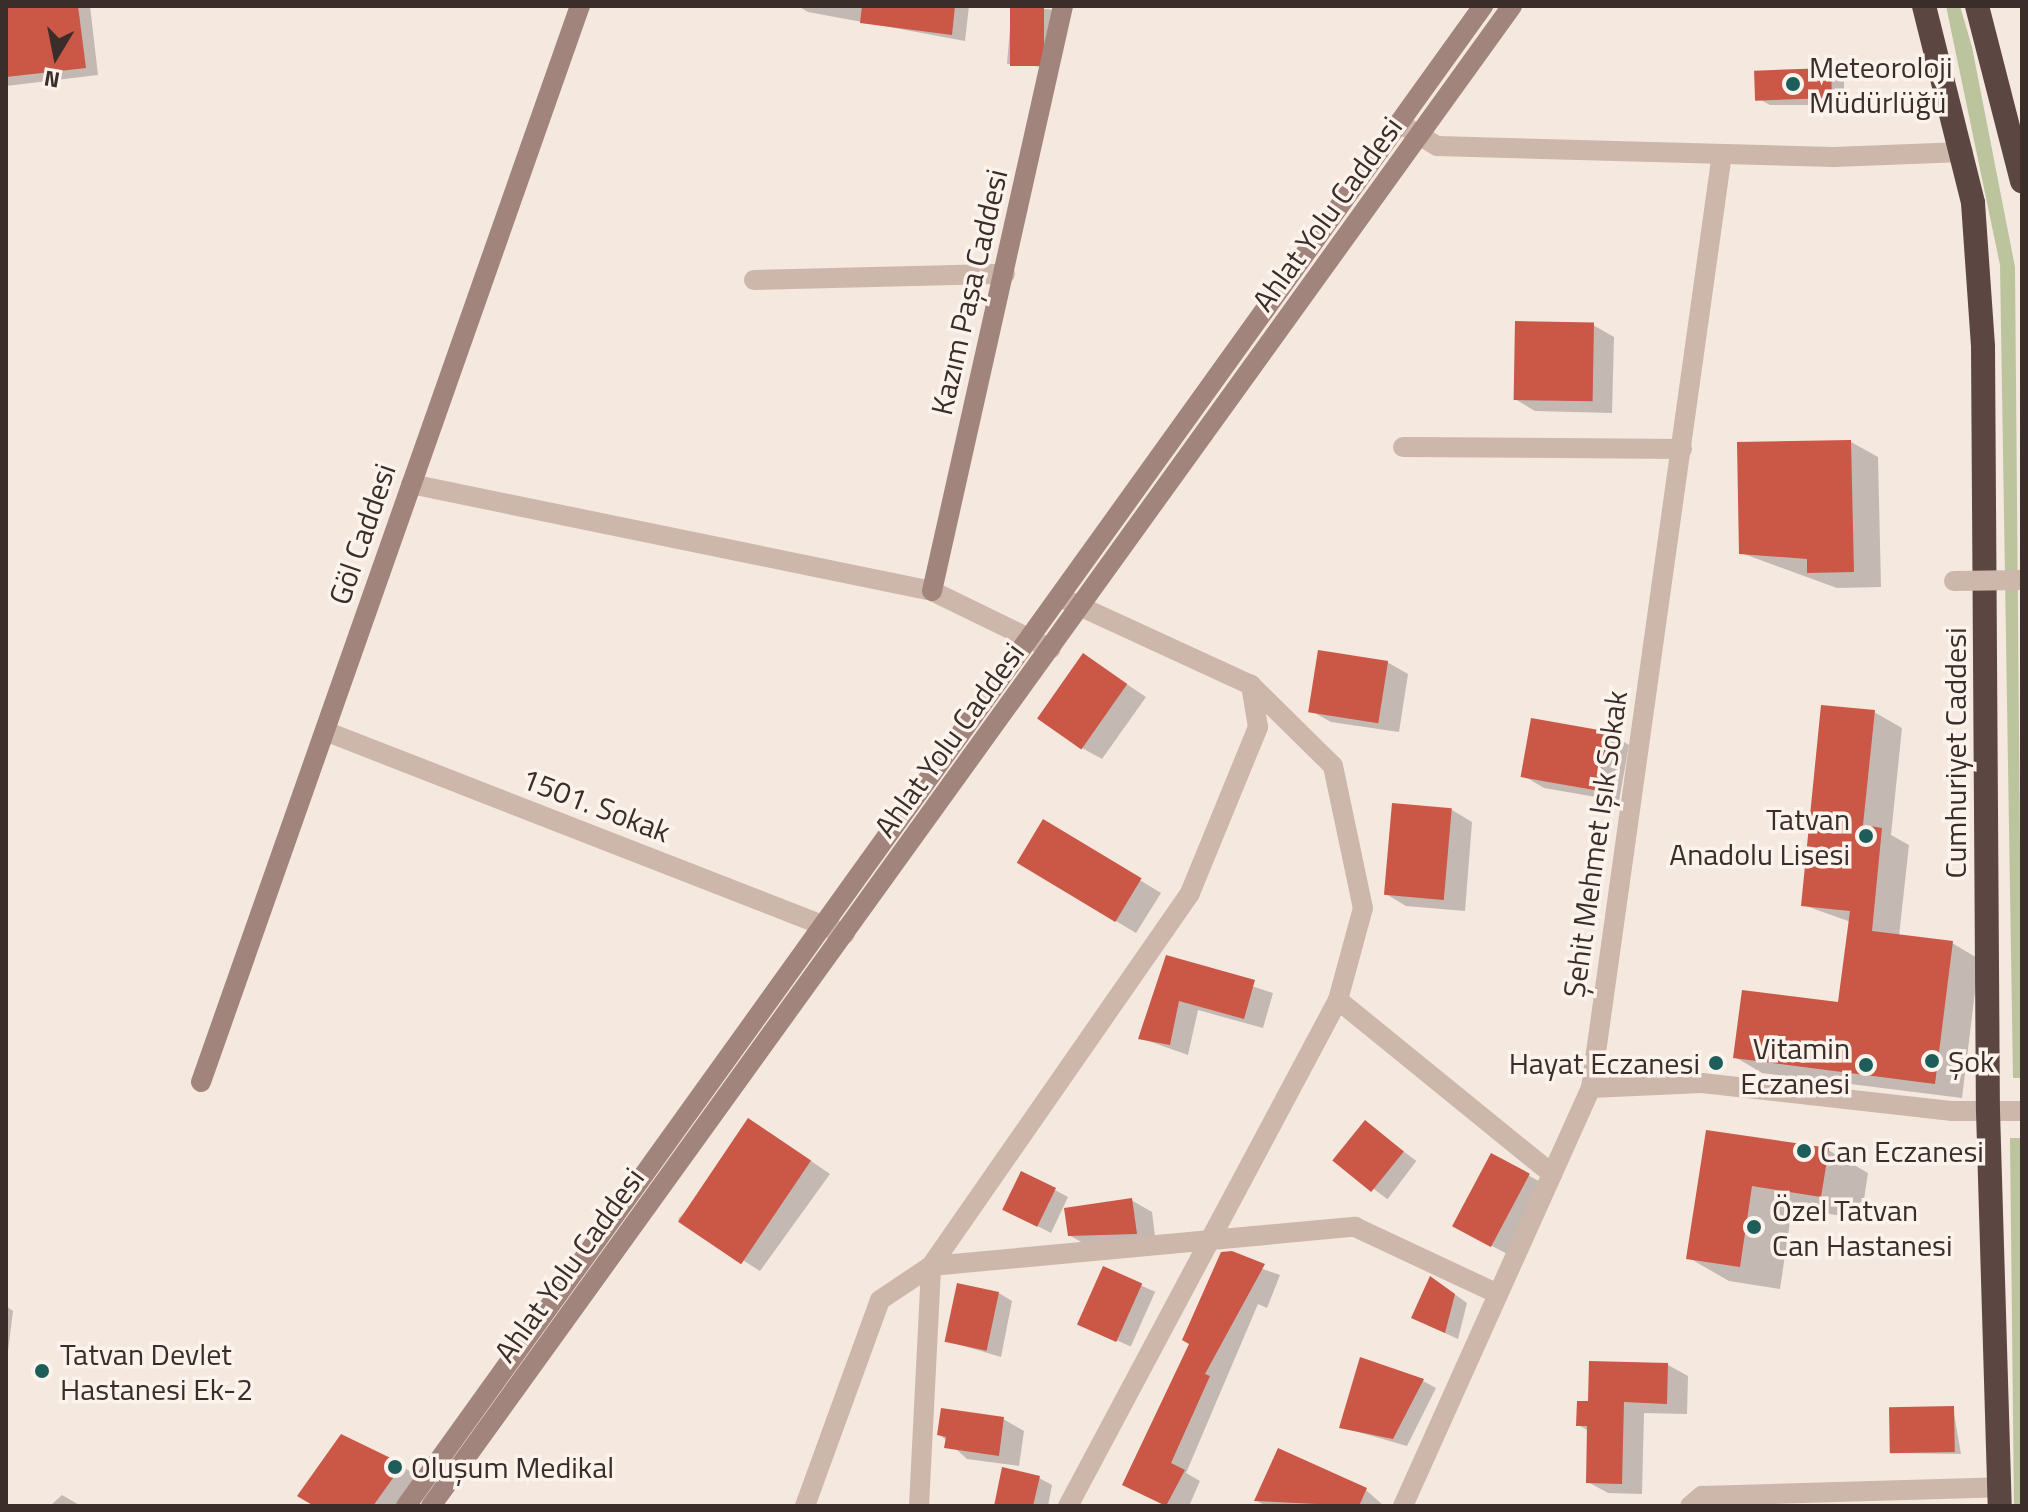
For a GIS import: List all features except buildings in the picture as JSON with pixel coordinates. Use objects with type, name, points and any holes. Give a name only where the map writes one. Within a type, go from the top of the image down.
[{"type":"highway","name":"Cumhuriyet Caddesi","points":[[1924,6],[1963,152],[1978,258],[1986,410],[1988,1111],[2000,1497]]},
{"type":"highway","points":[[1977,6],[2022,181]]},
{"type":"street","name":"Göl Caddesi","points":[[201,1082],[580,6]]},
{"type":"street","name":"Kazım Paşa Caddesi","points":[[932,591],[1063,6]]},
{"type":"street","name":"Ahlat Yolu Caddesi","points":[[835,931],[1031,637],[1483,6]]},
{"type":"street","name":"Ahlat Yolu Caddesi","points":[[431,1506],[637,1204],[835,931],[1051,649],[1512,6]]},
{"type":"street","points":[[1399,123],[1437,146],[1722,154],[1963,152]]},
{"type":"street","name":"Şehit Mehmet Işık Sokak","points":[[1403,1506],[1591,1088],[1722,154]]},
{"type":"street","points":[[754,280],[1005,274]]},
{"type":"street","points":[[1403,447],[1682,449]]},
{"type":"street","points":[[411,484],[932,591],[1051,649]]},
{"type":"street","points":[[1954,581],[2022,580]]},
{"type":"street","points":[[1060,597],[1080,609],[1251,685],[1333,766],[1363,908],[1338,1000],[1068,1506]]},
{"type":"street","points":[[805,1506],[880,1300],[931,1266],[1190,893],[1258,727],[1251,685]]},
{"type":"street","name":"1501. Sokak","points":[[325,731],[835,931]]},
{"type":"street","points":[[1338,1000],[1552,1174]]},
{"type":"street","points":[[1591,1088],[1702,1083],[1988,1111],[2022,1111]]},
{"type":"street","points":[[931,1266],[1206,1244],[1355,1227],[1498,1294]]},
{"type":"street","name":"Ahlat Yolu Caddesi","points":[[406,1506],[594,1264]]},
{"type":"street","points":[[919,1506],[931,1266]]},
{"type":"street","points":[[1690,1506],[1702,1496],[1845,1499],[2000,1497]]},
{"type":"green space","points":[[1946,6],[1960,6],[1972,47],[2015,267],[2022,1078],[2013,1078],[2000,265]]},
{"type":"green space","points":[[2010,1138],[2022,1138],[2022,1506],[2014,1506]]},
{"type":"place","name":"Meteoroloji Müdürlüğü","points":[[1793,84]]},
{"type":"place","name":"Tatvan Anadolu Lisesi","points":[[1866,836]]},
{"type":"place","name":"Şok","points":[[1932,1061]]},
{"type":"place","name":"Hayat Eczanesi","points":[[1716,1063]]},
{"type":"place","name":"Vitamin Eczanesi","points":[[1866,1065]]},
{"type":"place","name":"Can Eczanesi","points":[[1804,1151]]},
{"type":"place","name":"Özel Tatvan Can Hastanesi","points":[[1754,1227]]},
{"type":"place","name":"Tatvan Devlet Hastanesi Ek-2","points":[[42,1371]]},
{"type":"place","name":"Oluşum Medikal","points":[[395,1467]]}]
